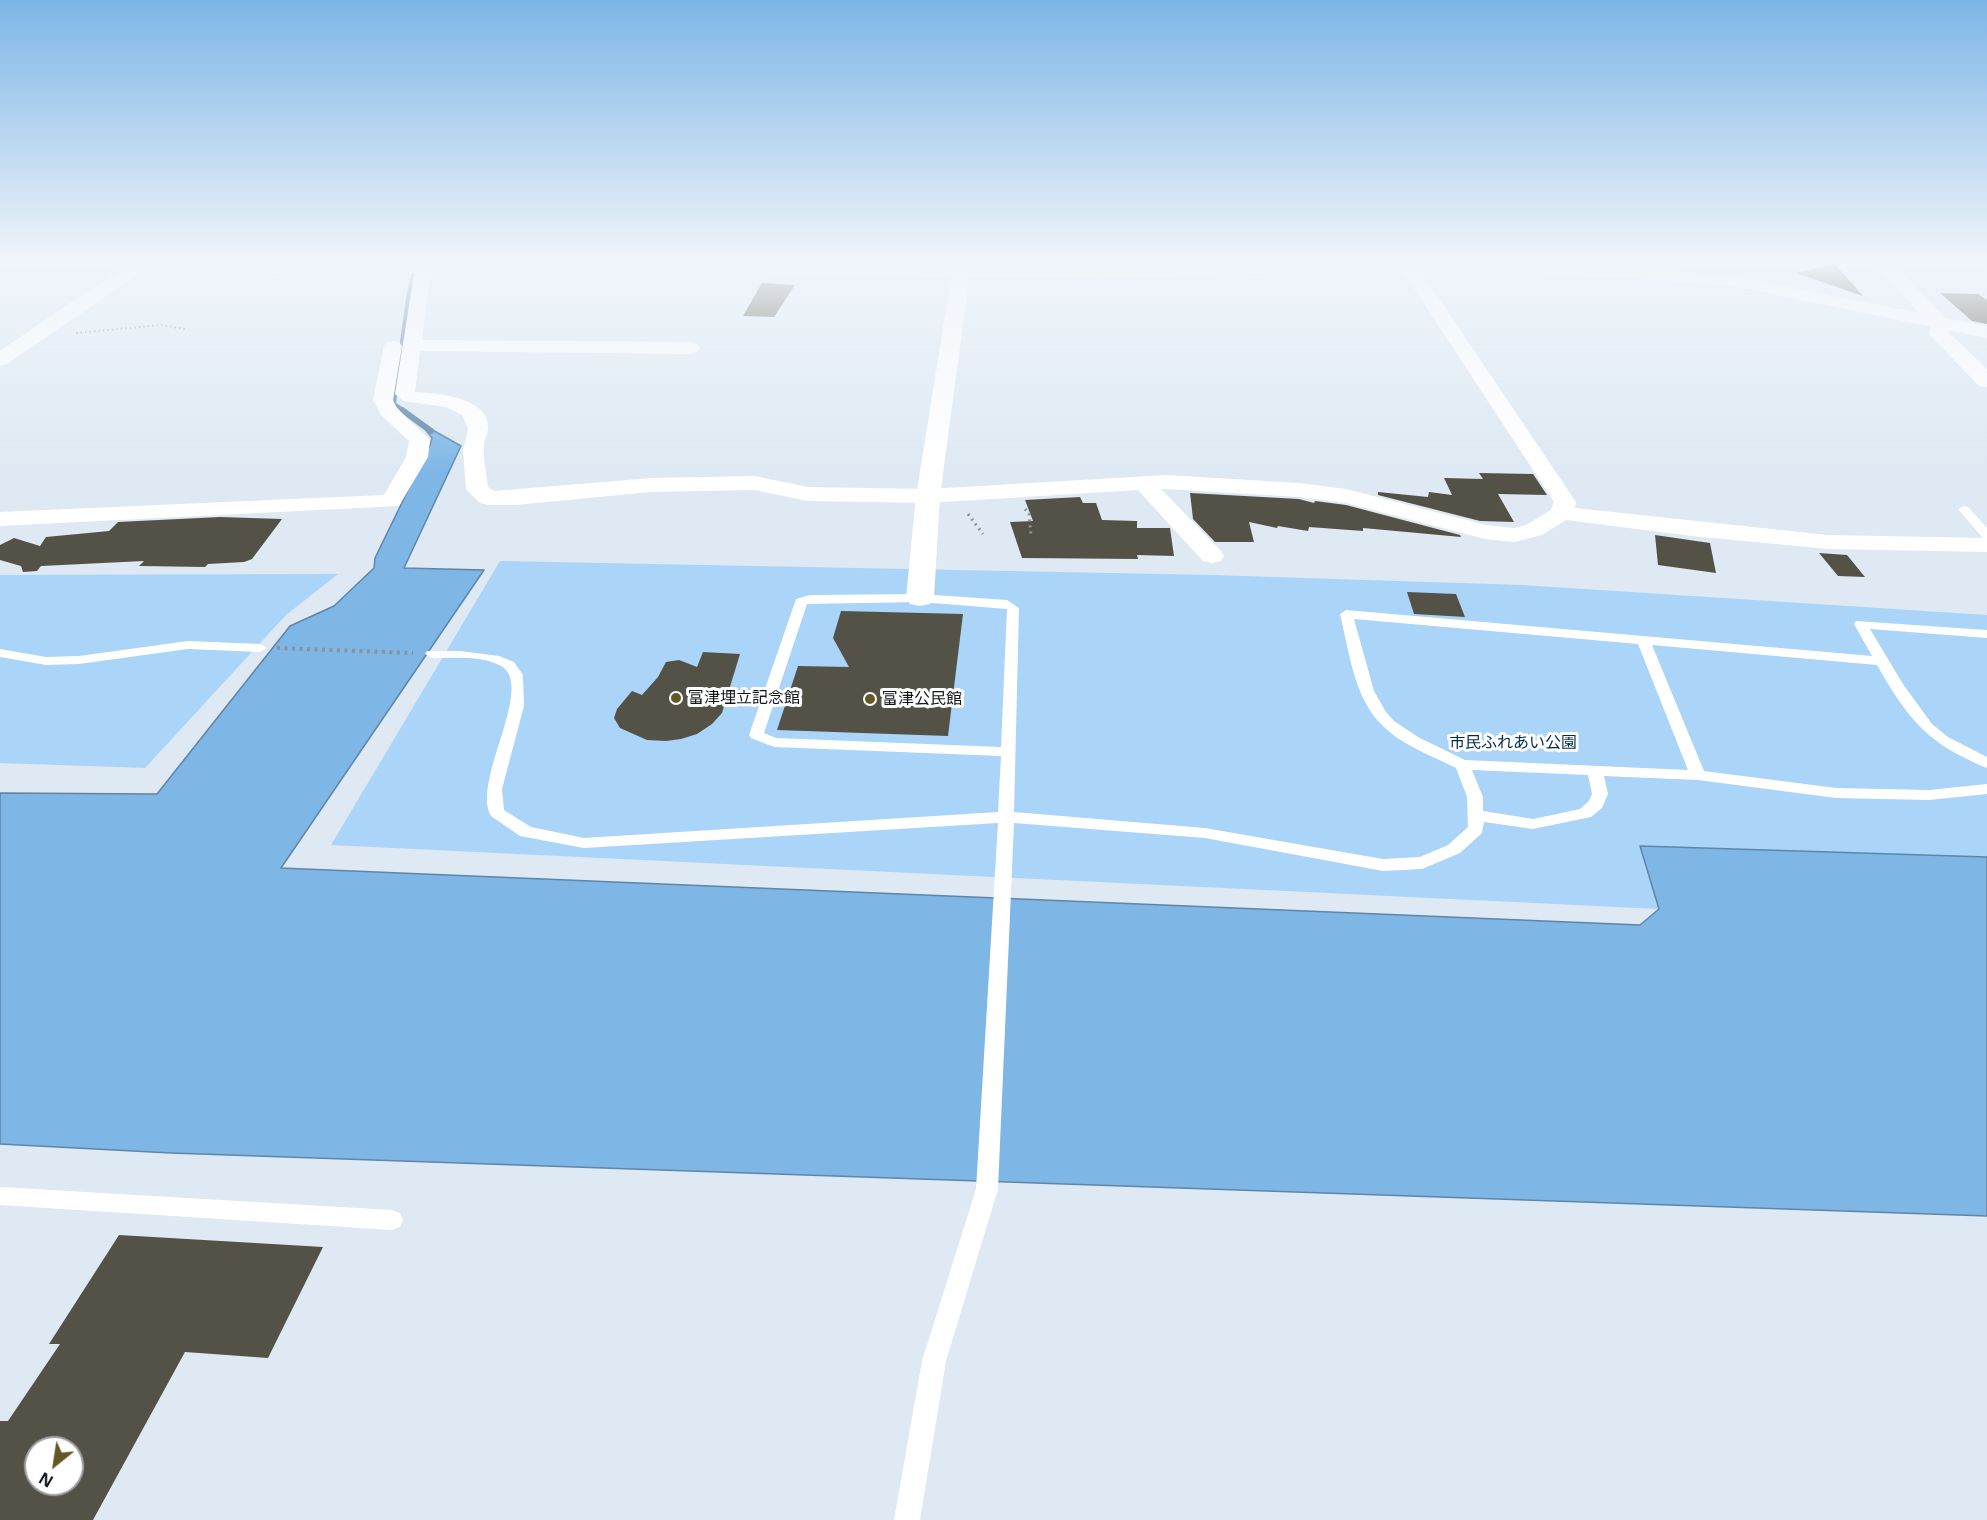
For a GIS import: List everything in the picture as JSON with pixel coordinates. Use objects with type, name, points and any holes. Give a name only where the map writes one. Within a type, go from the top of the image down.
[{"type":"main road","points":[[920,598],[928,496],[952,332]]},
{"type":"main road","points":[[1940,332],[1987,381]]},
{"type":"main road","points":[[1951,332],[1987,362]]},
{"type":"street","points":[[0,360],[40,332]]},
{"type":"street","points":[[0,519],[391,501],[417,457],[420,440],[388,411],[383,400],[400,332]]},
{"type":"street","points":[[413,332],[405,394],[410,397],[452,401],[467,409],[477,423],[478,429],[474,436],[477,489],[488,498],[515,498],[651,485],[754,483],[808,494],[928,496],[1148,483],[1235,486],[1346,496],[1485,532],[1514,535],[1534,530],[1562,513],[1828,542],[1987,545]]},
{"type":"street","points":[[1452,332],[1565,502],[1562,513]]},
{"type":"street","points":[[413,345],[691,348]]},
{"type":"street","points":[[1148,483],[1149,490],[1212,556]]},
{"type":"lane","points":[[1964,509],[1987,535]]},
{"type":"lane","points":[[907,1520],[934,1361],[987,1189],[1004,884],[1013,608],[1007,604],[920,598],[810,599],[801,602],[756,735],[774,742],[1008,752]]},
{"type":"lane","points":[[1882,661],[1346,614],[1367,691],[1380,714],[1389,724],[1413,740],[1462,765],[1698,776],[1836,793],[1929,795],[1987,789]]},
{"type":"lane","points":[[1987,634],[1861,624],[1923,724],[1938,736],[1987,763]]},
{"type":"lane","points":[[1644,640],[1698,776]]},
{"type":"lane","points":[[0,653],[46,661],[79,660],[188,645],[261,648]]},
{"type":"lane","points":[[432,654],[472,655],[508,663],[517,676],[519,695],[494,791],[497,812],[526,832],[585,843],[1005,817],[1205,833],[1383,865],[1422,862],[1454,849],[1476,829],[1475,797],[1462,765]]},
{"type":"lane","points":[[1476,815],[1533,824],[1585,813],[1596,804],[1600,794],[1595,770]]},
{"type":"lane","points":[[0,1196],[392,1220]]},
{"type":"path","points":[[261,648],[432,654]]},
{"type":"green space","name":"市民ふれあい公園","points":[[500,561],[1211,575],[1522,585],[1987,615],[1987,857],[1641,846],[1659,909],[331,845]]},
{"type":"green space","points":[[338,574],[286,615],[145,768],[0,763],[0,575]]},
{"type":"shaded area","points":[[424,425],[461,446],[404,568],[484,570],[281,868],[1640,925],[1659,909],[1640,846],[1987,857],[1987,1216],[171,1153],[0,1144],[0,793],[157,794],[290,626],[334,606],[374,568],[375,558],[430,445],[432,438]]},
{"type":"building","points":[[1479,473],[1533,474],[1547,495],[1498,494],[1514,522],[1480,521],[1378,495],[1378,492],[1428,497],[1429,492],[1452,495],[1444,478],[1483,479]]},
{"type":"building","points":[[1190,493],[1299,499],[1314,503],[1315,501],[1346,505],[1461,537],[1363,528],[1363,531],[1309,527],[1308,531],[1249,522],[1254,542],[1215,542],[1193,519]]},
{"type":"building","points":[[1080,497],[1083,503],[1096,503],[1102,520],[1137,521],[1137,528],[1170,528],[1174,556],[1137,555],[1138,559],[1022,558],[1010,522],[1033,521],[1025,500]]},
{"type":"building","points":[[220,517],[282,519],[252,559],[244,562],[208,564],[205,567],[139,566],[144,561],[41,566],[37,571],[23,572],[21,566],[0,560],[0,545],[14,538],[40,546],[46,537],[109,531],[118,522]]},
{"type":"building","points":[[1655,535],[1710,543],[1716,573],[1658,565]]},
{"type":"building","points":[[1819,553],[1847,555],[1865,577],[1838,576]]},
{"type":"building","points":[[1407,592],[1456,594],[1465,617],[1414,614]]},
{"type":"building","name":"富津公民館","points":[[841,611],[963,614],[948,736],[777,730],[798,666],[849,667],[833,638]]},
{"type":"building","name":"富津埋立記念館","points":[[703,652],[740,654],[722,713],[712,724],[697,734],[666,741],[647,740],[620,728],[614,718],[617,709],[632,691],[642,695],[658,677],[666,662],[679,660],[697,667]]},
{"type":"building","points":[[119,1235],[323,1247],[268,1358],[185,1352],[93,1520],[0,1520],[0,1421],[8,1421],[60,1344],[49,1344]]},
{"type":"waterway","points":[[404,332],[394,404],[404,411]]},
{"type":"waterway","points":[[402,410],[431,431]]},
{"type":"place","name":"富津埋立記念館","points":[[676,698]]},
{"type":"place","name":"富津公民館","points":[[870,699]]}]
